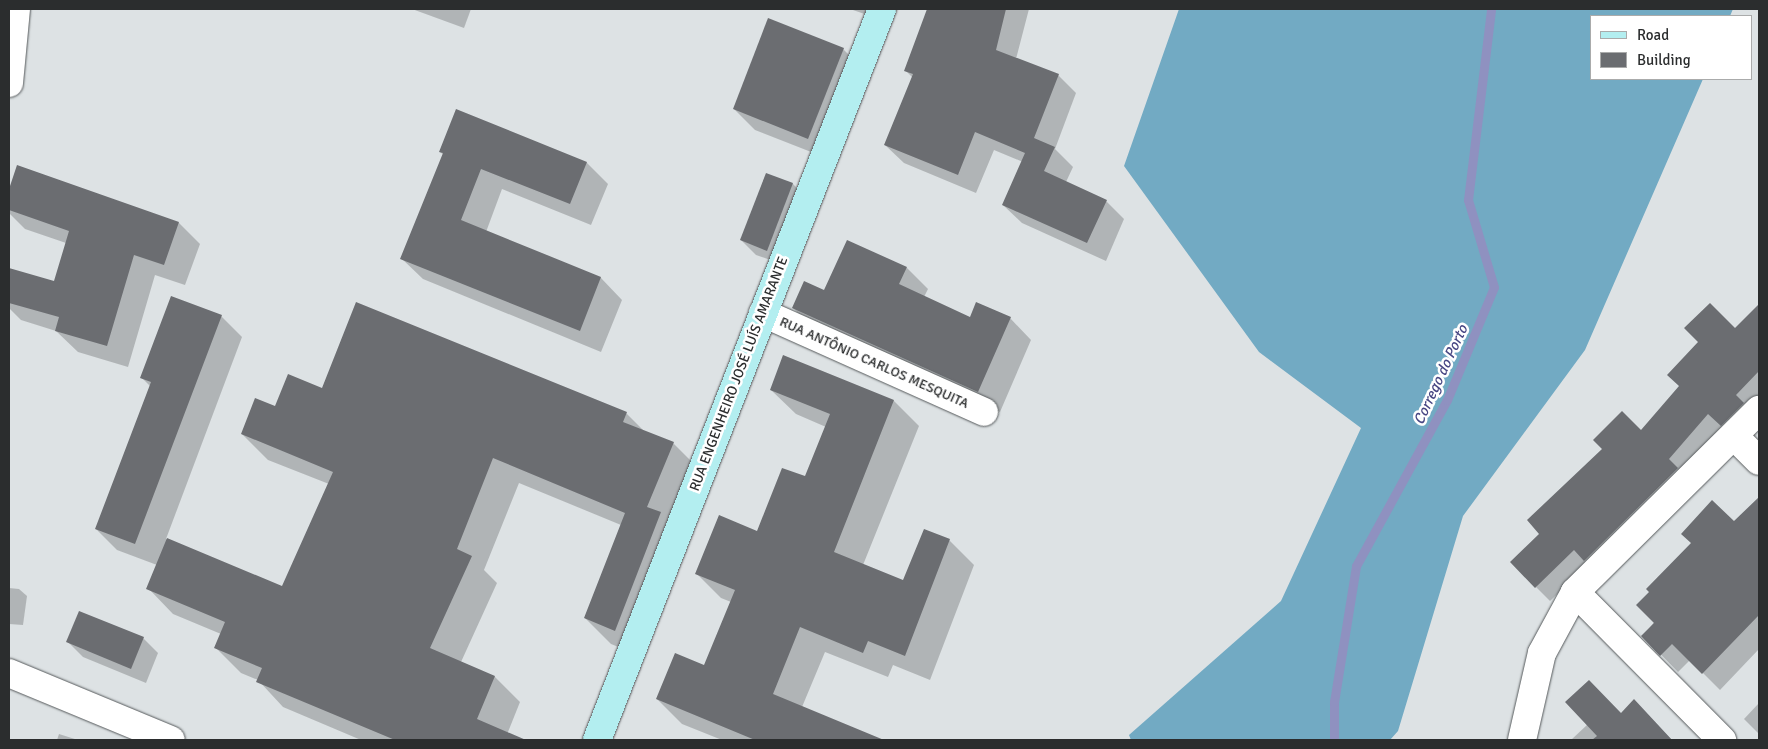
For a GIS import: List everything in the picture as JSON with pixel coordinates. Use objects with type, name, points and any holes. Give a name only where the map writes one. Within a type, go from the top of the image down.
[{"type":"street","points":[[9,83],[16,9]]},
{"type":"street","name":"RUA ENGENHEIRO JOSÉ LUÍS AMARANTE","points":[[597,740],[882,9]]},
{"type":"street","name":"RUA ANTÔNIO CARLOS MESQUITA","points":[[763,314],[984,412]]},
{"type":"street","points":[[1522,740],[1542,653],[1576,592],[1759,410]]},
{"type":"street","points":[[1734,436],[1759,461]]},
{"type":"street","points":[[1576,592],[1722,740]]},
{"type":"street","points":[[11,683],[171,740]]},
{"type":"shaded area","points":[[1179,9],[1733,9],[1730,15],[1590,15],[1590,80],[1703,80],[1585,350],[1463,516],[1398,731],[1390,740],[1131,740],[1129,735],[1281,601],[1361,428],[1259,352],[1124,166]]},
{"type":"building","points":[[927,9],[1006,9],[996,50],[1059,74],[1034,138],[1055,147],[1044,171],[1107,200],[1087,243],[1002,205],[1025,153],[975,132],[958,175],[884,145],[913,74],[904,71]]},
{"type":"building","points":[[768,18],[844,48],[808,139],[733,109]]},
{"type":"building","points":[[456,109],[587,162],[570,204],[481,169],[461,220],[601,277],[580,331],[400,259],[443,153],[439,152]]},
{"type":"building","points":[[17,165],[179,222],[164,265],[134,255],[107,346],[55,331],[59,317],[9,303],[9,268],[54,281],[69,231],[9,210],[9,189]]},
{"type":"building","points":[[766,173],[793,183],[767,251],[740,240]]},
{"type":"building","points":[[847,240],[907,267],[899,284],[970,317],[976,302],[1011,317],[978,392],[792,308],[804,281],[824,290]]},
{"type":"building","points":[[171,296],[222,315],[135,544],[95,529],[151,382],[140,378]]},
{"type":"building","points":[[356,302],[627,412],[623,422],[674,442],[647,507],[661,512],[615,631],[584,618],[625,513],[493,458],[457,549],[472,556],[430,648],[495,676],[477,719],[526,740],[395,740],[256,682],[262,668],[214,648],[225,622],[146,589],[167,538],[282,586],[333,472],[241,434],[255,398],[275,406],[288,374],[322,388]]},
{"type":"building","points":[[1710,303],[1735,328],[1759,304],[1759,371],[1736,395],[1744,403],[1721,426],[1708,414],[1669,459],[1678,468],[1584,561],[1574,550],[1535,588],[1510,562],[1539,534],[1527,520],[1602,449],[1593,440],[1622,411],[1641,430],[1679,386],[1667,375],[1698,342],[1684,328]]},
{"type":"building","points":[[783,355],[894,400],[834,552],[903,580],[924,529],[950,539],[905,656],[868,641],[863,653],[800,627],[773,694],[884,740],[755,740],[656,699],[675,653],[704,665],[735,590],[695,574],[719,515],[757,531],[782,468],[805,476],[830,414],[770,390]]},
{"type":"building","points":[[1759,497],[1759,615],[1702,674],[1672,644],[1660,656],[1641,636],[1654,623],[1636,605],[1649,592],[1646,589],[1691,543],[1681,534],[1712,500],[1734,521]]},
{"type":"building","points":[[79,611],[144,637],[131,669],[66,642]]},
{"type":"building","points":[[1589,680],[1621,713],[1634,699],[1672,740],[1592,740],[1597,736],[1565,702]]},
{"type":"waterway","name":"Corrego do Porto","points":[[1334,740],[1334,702],[1356,566],[1447,400],[1494,287],[1468,200],[1491,9]]}]
